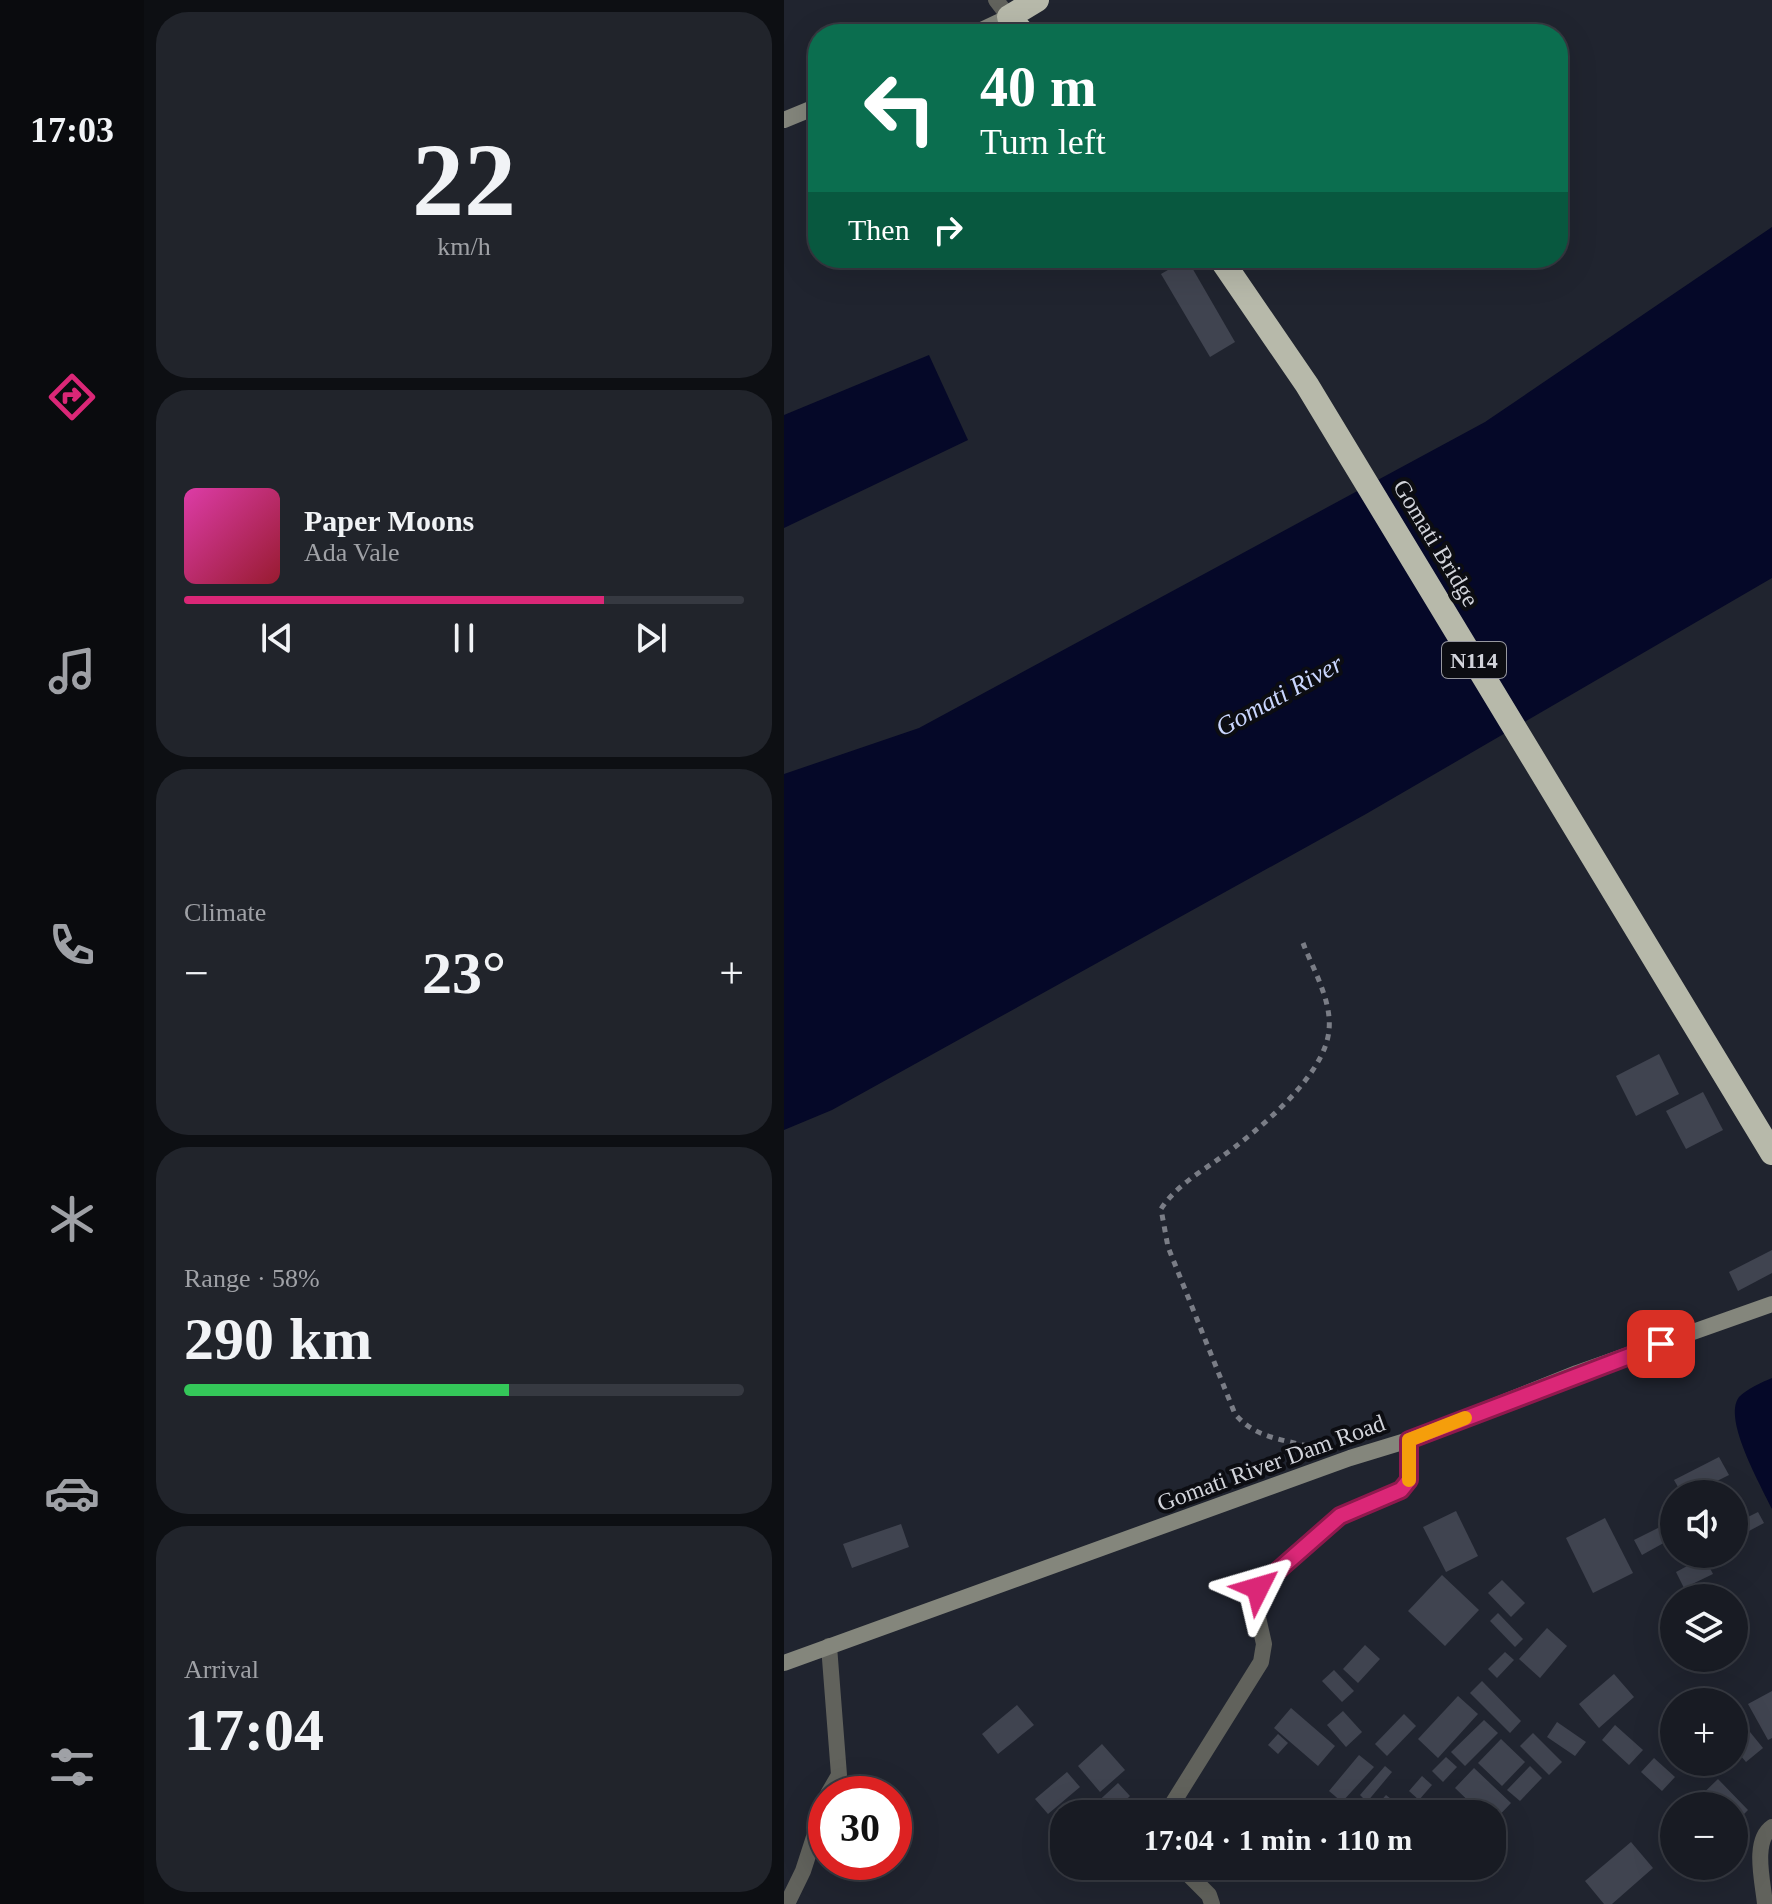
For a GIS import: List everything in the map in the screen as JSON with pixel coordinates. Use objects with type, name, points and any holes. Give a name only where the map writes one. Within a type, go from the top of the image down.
[{"type":"highway","points":[[1010,17],[1037,0]]},
{"type":"highway","name":"Gomati Bridge","points":[[1227,268],[1307,385],[1772,1153]]},
{"type":"main road","points":[[784,120],[808,110]]},
{"type":"main road","name":"Gomati River Dam Road","points":[[784,1663],[1350,1458],[1409,1440],[1577,1373],[1772,1304]]},
{"type":"street","points":[[1175,1800],[1261,1662],[1264,1644],[1254,1595],[1258,1588],[1340,1516],[1401,1490],[1409,1480],[1409,1440]]},
{"type":"street","points":[[829,1646],[838,1776]]},
{"type":"street","points":[[1765,1904],[1761,1846],[1765,1832],[1772,1827]]},
{"type":"street","points":[[787,1904],[808,1856]]},
{"type":"street","points":[[1194,1880],[1209,1895],[1212,1904]]},
{"type":"path","points":[[1303,943],[1327,1003],[1329,1030],[1323,1054],[1305,1080],[1248,1138],[1170,1195],[1161,1209],[1168,1247],[1235,1414],[1259,1434],[1350,1458]]},
{"type":"water","name":"Gomati River","points":[[1772,227],[1772,578],[1366,814],[832,1110],[784,1130],[784,774],[919,728],[1485,422]]},
{"type":"water","points":[[929,355],[968,440],[784,528],[784,415]]},
{"type":"water","points":[[1772,1378],[1772,1509],[1745,1453],[1735,1407],[1742,1394]]},
{"type":"building","points":[[1171,268],[1192,268],[1235,342],[1210,357],[1161,274]]},
{"type":"building","points":[[1659,1054],[1679,1094],[1636,1116],[1616,1076]]},
{"type":"building","points":[[1703,1092],[1723,1130],[1686,1149],[1666,1111]]},
{"type":"building","points":[[1772,1250],[1772,1273],[1738,1291],[1729,1272]]},
{"type":"building","points":[[1719,1457],[1729,1475],[1719,1480],[1674,1480]]},
{"type":"building","points":[[1456,1511],[1478,1556],[1446,1572],[1423,1527]]},
{"type":"building","points":[[1758,1512],[1764,1523],[1748,1532],[1748,1517]]},
{"type":"building","points":[[1605,1518],[1633,1573],[1593,1593],[1566,1538]]},
{"type":"building","points":[[901,1524],[909,1547],[852,1568],[843,1544]]},
{"type":"building","points":[[1660,1527],[1660,1545],[1642,1555],[1634,1540]]},
{"type":"building","points":[[1683,1568],[1710,1568],[1713,1574],[1692,1584],[1682,1584],[1676,1572]]},
{"type":"building","points":[[1442,1575],[1479,1610],[1445,1646],[1408,1611]]},
{"type":"building","points":[[1502,1580],[1525,1603],[1511,1617],[1488,1593]]},
{"type":"building","points":[[1498,1613],[1523,1639],[1515,1647],[1490,1621]]},
{"type":"building","points":[[1547,1628],[1567,1646],[1540,1678],[1519,1659]]},
{"type":"building","points":[[1365,1645],[1380,1659],[1358,1683],[1343,1669]]},
{"type":"building","points":[[1505,1652],[1514,1660],[1497,1678],[1488,1669]]},
{"type":"building","points":[[1334,1670],[1354,1691],[1342,1702],[1322,1681]]},
{"type":"building","points":[[1614,1674],[1634,1697],[1599,1728],[1579,1704]]},
{"type":"building","points":[[1482,1681],[1521,1721],[1510,1733],[1470,1693]]},
{"type":"building","points":[[1772,1691],[1772,1738],[1768,1740],[1748,1704]]},
{"type":"building","points":[[1458,1696],[1478,1714],[1438,1758],[1418,1739]]},
{"type":"building","points":[[1017,1705],[1034,1725],[998,1754],[982,1734]]},
{"type":"building","points":[[1291,1708],[1335,1746],[1318,1766],[1274,1728]]},
{"type":"building","points":[[1343,1711],[1362,1732],[1346,1747],[1327,1725]]},
{"type":"building","points":[[1404,1714],[1416,1726],[1387,1756],[1375,1744]]},
{"type":"building","points":[[1484,1720],[1498,1733],[1465,1766],[1451,1752]]},
{"type":"building","points":[[1557,1722],[1586,1742],[1575,1756],[1547,1737]]},
{"type":"building","points":[[1615,1725],[1643,1750],[1629,1765],[1602,1740]]},
{"type":"building","points":[[1748,1730],[1763,1748],[1748,1760]]},
{"type":"building","points":[[1533,1733],[1562,1762],[1549,1775],[1520,1746]]},
{"type":"building","points":[[1278,1734],[1288,1743],[1278,1754],[1268,1745]]},
{"type":"building","points":[[1501,1739],[1525,1762],[1502,1786],[1478,1763]]},
{"type":"building","points":[[1102,1744],[1125,1770],[1100,1792],[1078,1766]]},
{"type":"building","points":[[1359,1755],[1374,1767],[1344,1800],[1329,1791]]},
{"type":"building","points":[[1446,1757],[1457,1767],[1443,1782],[1432,1771]]},
{"type":"building","points":[[1654,1758],[1660,1763],[1660,1776],[1675,1777],[1662,1791],[1641,1772]]},
{"type":"building","points":[[1385,1766],[1392,1772],[1369,1800],[1360,1795]]},
{"type":"building","points":[[1530,1766],[1542,1778],[1520,1801],[1507,1790]]},
{"type":"building","points":[[1474,1768],[1511,1803],[1506,1808],[1506,1800],[1467,1800],[1455,1788]]},
{"type":"building","points":[[1067,1772],[1080,1787],[1065,1800],[1050,1800],[1048,1814],[1035,1799]]},
{"type":"building","points":[[1422,1776],[1432,1785],[1419,1800],[1409,1791]]},
{"type":"building","points":[[1718,1779],[1731,1792],[1705,1792]]},
{"type":"building","points":[[1118,1783],[1130,1796],[1126,1800],[1100,1800]]},
{"type":"building","points":[[1631,1842],[1653,1868],[1612,1904],[1604,1904],[1585,1881]]},
{"type":"slow traffic","points":[[1409,1480],[1409,1440],[1465,1418]]},
{"type":"route","points":[[1258,1588],[1340,1516],[1401,1490],[1409,1480],[1409,1440],[1577,1373],[1661,1344]]}]
